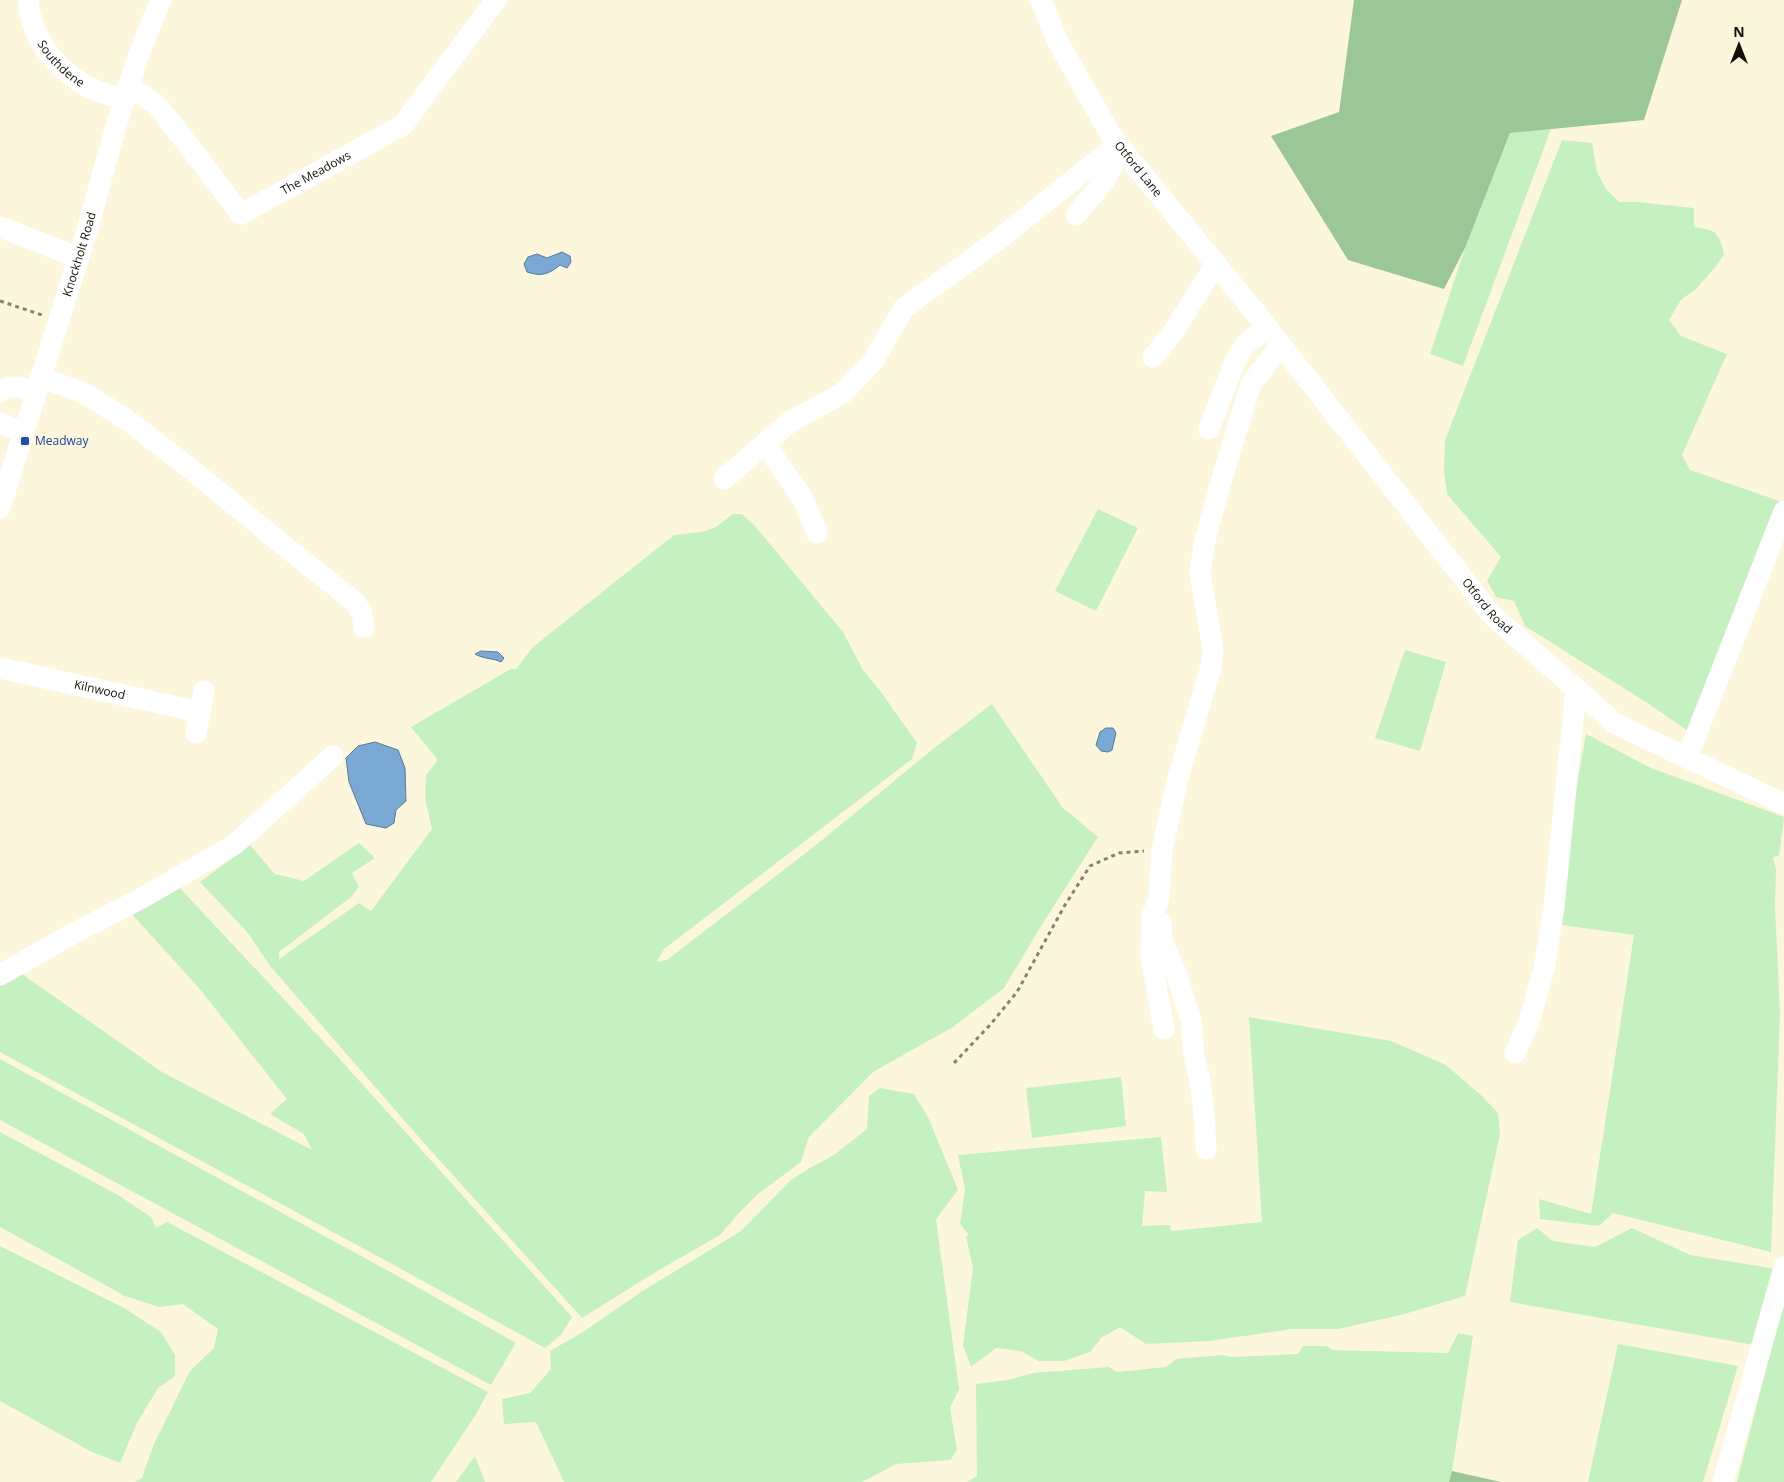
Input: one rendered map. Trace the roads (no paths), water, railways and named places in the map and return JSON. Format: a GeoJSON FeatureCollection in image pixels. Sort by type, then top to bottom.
{"type":"FeatureCollection","features":[{"type":"Feature","properties":{"kind":"street","name":"Southdene"},"geometry":{"type":"LineString","coordinates":[[28,0],[37,36],[51,58],[82,84],[127,95]]}},
{"type":"Feature","properties":{"kind":"street","name":"Knockholt Road"},"geometry":{"type":"LineString","coordinates":[[0,508],[79,258],[127,95],[149,26],[161,0]]}},
{"type":"Feature","properties":{"kind":"street","name":"The Meadows"},"geometry":{"type":"LineString","coordinates":[[127,95],[143,95],[158,106],[241,214],[403,125],[496,0]]}},
{"type":"Feature","properties":{"kind":"street","name":"Otford Lane"},"geometry":{"type":"LineString","coordinates":[[1041,0],[1058,42],[1112,137],[1265,324]]}},
{"type":"Feature","properties":{"kind":"street"},"geometry":{"type":"LineString","coordinates":[[1076,215],[1105,180],[1122,148]]}},
{"type":"Feature","properties":{"kind":"street"},"geometry":{"type":"LineString","coordinates":[[724,479],[790,422],[843,393],[873,361],[904,308],[1122,148]]}},
{"type":"Feature","properties":{"kind":"street"},"geometry":{"type":"LineString","coordinates":[[0,227],[79,258]]}},
{"type":"Feature","properties":{"kind":"street"},"geometry":{"type":"LineString","coordinates":[[1153,357],[1173,332],[1216,264]]}},
{"type":"Feature","properties":{"kind":"street"},"geometry":{"type":"LineString","coordinates":[[1209,429],[1235,361],[1245,345],[1265,324]]}},
{"type":"Feature","properties":{"kind":"street","name":"Otford Road"},"geometry":{"type":"LineString","coordinates":[[1265,324],[1493,616],[1616,724],[1784,804]]}},
{"type":"Feature","properties":{"kind":"street"},"geometry":{"type":"LineString","coordinates":[[1206,1149],[1204,1112],[1200,1080],[1194,1056],[1191,1020],[1175,970],[1162,941],[1159,898],[1162,850],[1178,778],[1211,667],[1213,648],[1200,574],[1204,544],[1222,475],[1251,384],[1281,345]]}},
{"type":"Feature","properties":{"kind":"street"},"geometry":{"type":"LineString","coordinates":[[0,391],[6,387],[38,384],[68,386],[98,401],[127,420],[187,466],[355,602],[362,614],[364,627]]}},
{"type":"Feature","properties":{"kind":"street"},"geometry":{"type":"LineString","coordinates":[[0,423],[23,432]]}},
{"type":"Feature","properties":{"kind":"street"},"geometry":{"type":"LineString","coordinates":[[765,444],[803,499],[817,533]]}},
{"type":"Feature","properties":{"kind":"street"},"geometry":{"type":"LineString","coordinates":[[1687,758],[1784,511]]}},
{"type":"Feature","properties":{"kind":"street","name":"Kilnwood"},"geometry":{"type":"LineString","coordinates":[[0,668],[200,712]]}},
{"type":"Feature","properties":{"kind":"street"},"geometry":{"type":"LineString","coordinates":[[1515,1053],[1528,1022],[1544,969],[1554,908],[1576,690]]}},
{"type":"Feature","properties":{"kind":"street"},"geometry":{"type":"LineString","coordinates":[[196,733],[204,691]]}},
{"type":"Feature","properties":{"kind":"street"},"geometry":{"type":"LineString","coordinates":[[0,975],[234,846],[333,756]]}},
{"type":"Feature","properties":{"kind":"street"},"geometry":{"type":"LineString","coordinates":[[1159,898],[1152,916],[1151,957],[1164,1029]]}},
{"type":"Feature","properties":{"kind":"street"},"geometry":{"type":"LineString","coordinates":[[1723,1482],[1784,1267]]}},
{"type":"Feature","properties":{"kind":"water"},"geometry":{"type":"Polygon","coordinates":[[[562,252],[570,256],[571,262],[567,268],[560,265],[552,271],[541,274],[527,272],[524,264],[528,257],[537,254],[547,258],[562,252]]]}},
{"type":"Feature","properties":{"kind":"water"},"geometry":{"type":"Polygon","coordinates":[[[481,651],[498,652],[504,658],[501,662],[475,654],[481,651]]]}},
{"type":"Feature","properties":{"kind":"water"},"geometry":{"type":"Polygon","coordinates":[[[1106,728],[1113,728],[1116,733],[1112,750],[1108,752],[1101,751],[1096,745],[1100,732],[1106,728]]]}},
{"type":"Feature","properties":{"kind":"water"},"geometry":{"type":"Polygon","coordinates":[[[375,742],[398,750],[405,768],[406,801],[396,810],[394,823],[386,828],[366,824],[349,782],[346,758],[358,746],[375,742]]]}},
{"type":"Feature","properties":{"kind":"place","name":"Meadway"},"geometry":{"type":"Point","coordinates":[25,441]}}]}
